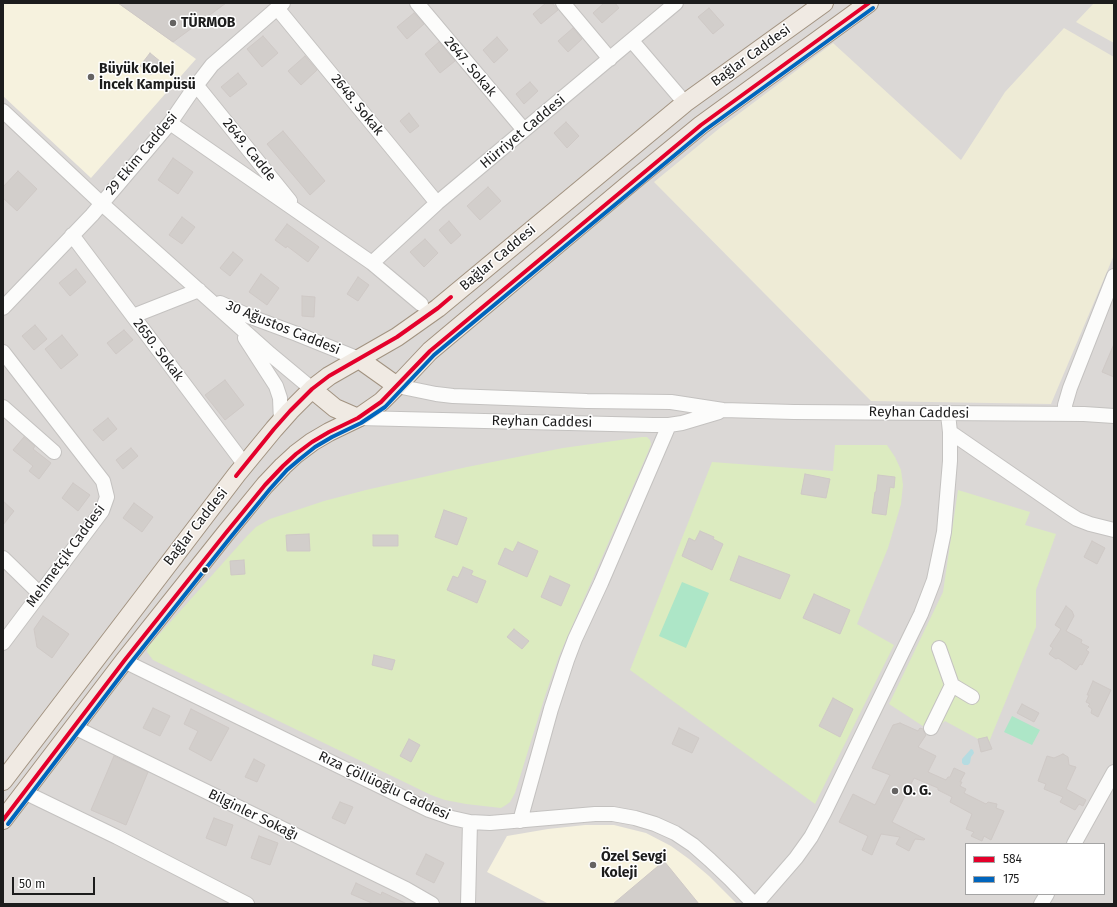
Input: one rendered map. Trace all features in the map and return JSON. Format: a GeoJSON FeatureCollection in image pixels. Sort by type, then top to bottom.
{"type":"FeatureCollection","features":[{"type":"Feature","properties":{"kind":"main road","name":"Bağlar Caddesi"},"geometry":{"type":"LineString","coordinates":[[3,781],[245,465],[281,422],[312,389],[329,376],[397,337],[438,308],[685,103],[824,3]]}},
{"type":"Feature","properties":{"kind":"main road","name":"Bağlar Caddesi"},"geometry":{"type":"LineString","coordinates":[[3,820],[124,661],[265,484],[283,466],[312,442],[358,418],[380,402],[430,351],[695,130],[869,3]]}},
{"type":"Feature","properties":{"kind":"main road"},"geometry":{"type":"LineString","coordinates":[[358,359],[397,386]]}},
{"type":"Feature","properties":{"kind":"main road"},"geometry":{"type":"LineString","coordinates":[[312,389],[335,408],[358,418]]}},
{"type":"Feature","properties":{"kind":"street","name":"2647. Sokak"},"geometry":{"type":"LineString","coordinates":[[417,3],[524,130]]}},
{"type":"Feature","properties":{"kind":"street"},"geometry":{"type":"LineString","coordinates":[[563,3],[610,59]]}},
{"type":"Feature","properties":{"kind":"street","name":"Hürriyet Caddesi"},"geometry":{"type":"LineString","coordinates":[[372,263],[437,203],[676,3]]}},
{"type":"Feature","properties":{"kind":"street","name":"29 Ekim Caddesi"},"geometry":{"type":"LineString","coordinates":[[3,308],[72,236],[170,123],[212,65],[280,5]]}},
{"type":"Feature","properties":{"kind":"street","name":"2648. Sokak"},"geometry":{"type":"LineString","coordinates":[[280,5],[437,203]]}},
{"type":"Feature","properties":{"kind":"street"},"geometry":{"type":"LineString","coordinates":[[632,41],[685,103]]}},
{"type":"Feature","properties":{"kind":"street","name":"2649. Cadde"},"geometry":{"type":"LineString","coordinates":[[197,86],[300,214]]}},
{"type":"Feature","properties":{"kind":"street","name":"30 Ağustos Caddesi"},"geometry":{"type":"LineString","coordinates":[[6,118],[270,354],[312,389]]}},
{"type":"Feature","properties":{"kind":"street","name":"2649. Cadde"},"geometry":{"type":"LineString","coordinates":[[170,123],[372,263],[422,304]]}},
{"type":"Feature","properties":{"kind":"street","name":"2650. Sokak"},"geometry":{"type":"LineString","coordinates":[[72,236],[245,465]]}},
{"type":"Feature","properties":{"kind":"street"},"geometry":{"type":"LineString","coordinates":[[1064,414],[1070,388],[1114,276]]}},
{"type":"Feature","properties":{"kind":"street"},"geometry":{"type":"LineString","coordinates":[[133,316],[203,294]]}},
{"type":"Feature","properties":{"kind":"street","name":"30 Ağustos Caddesi"},"geometry":{"type":"LineString","coordinates":[[203,294],[250,317],[358,359]]}},
{"type":"Feature","properties":{"kind":"street"},"geometry":{"type":"LineString","coordinates":[[232,320],[276,386],[280,398],[281,422]]}},
{"type":"Feature","properties":{"kind":"street","name":"Mehmetçik Caddesi"},"geometry":{"type":"LineString","coordinates":[[3,352],[103,481],[107,497],[102,511],[3,643]]}},
{"type":"Feature","properties":{"kind":"street","name":"Reyhan Caddesi"},"geometry":{"type":"LineString","coordinates":[[397,386],[453,396],[580,401],[671,402],[724,410],[948,414],[1064,414],[1114,416]]}},
{"type":"Feature","properties":{"kind":"street"},"geometry":{"type":"LineString","coordinates":[[3,408],[54,452]]}},
{"type":"Feature","properties":{"kind":"street","name":"Reyhan Caddesi"},"geometry":{"type":"LineString","coordinates":[[358,418],[669,425],[682,423],[724,410]]}},
{"type":"Feature","properties":{"kind":"street"},"geometry":{"type":"LineString","coordinates":[[754,904],[796,858],[811,837],[922,614],[934,580],[944,532],[950,462],[950,432],[948,414]]}},
{"type":"Feature","properties":{"kind":"street"},"geometry":{"type":"LineString","coordinates":[[520,821],[550,708],[567,660],[669,425]]}},
{"type":"Feature","properties":{"kind":"street"},"geometry":{"type":"LineString","coordinates":[[950,432],[1077,519],[1114,530]]}},
{"type":"Feature","properties":{"kind":"street"},"geometry":{"type":"LineString","coordinates":[[3,558],[40,594]]}},
{"type":"Feature","properties":{"kind":"street"},"geometry":{"type":"LineString","coordinates":[[939,648],[952,686],[972,698]]}},
{"type":"Feature","properties":{"kind":"street","name":"Rıza Çöllüoğlu Caddesi"},"geometry":{"type":"LineString","coordinates":[[124,661],[430,810],[452,818],[470,822],[490,823],[595,814],[613,814],[635,818],[655,824],[675,833],[698,850],[730,879],[754,904]]}},
{"type":"Feature","properties":{"kind":"street"},"geometry":{"type":"LineString","coordinates":[[931,728],[952,686]]}},
{"type":"Feature","properties":{"kind":"street","name":"Bilginler Sokağı"},"geometry":{"type":"LineString","coordinates":[[74,726],[406,889],[432,904]]}},
{"type":"Feature","properties":{"kind":"street"},"geometry":{"type":"LineString","coordinates":[[1075,843],[1114,772]]}},
{"type":"Feature","properties":{"kind":"street"},"geometry":{"type":"LineString","coordinates":[[24,792],[117,837],[247,904]]}},
{"type":"Feature","properties":{"kind":"street"},"geometry":{"type":"LineString","coordinates":[[468,904],[470,822]]}},
{"type":"Feature","properties":{"kind":"street"},"geometry":{"type":"LineString","coordinates":[[1042,904],[1046,895]]}},
{"type":"Feature","properties":{"kind":"shaded area"},"geometry":{"type":"Polygon","coordinates":[[[3,3],[1114,3],[1114,904],[3,904],[3,3]]]}},
{"type":"Feature","properties":{"kind":"shaded area","name":"Büyük Kolej İncek Kampüsü"},"geometry":{"type":"Polygon","coordinates":[[[3,3],[118,3],[196,59],[91,178],[3,96],[3,3]]]}},
{"type":"Feature","properties":{"kind":"shaded area"},"geometry":{"type":"Polygon","coordinates":[[[1094,3],[1114,3],[1114,43],[1076,22],[1094,3]]]}},
{"type":"Feature","properties":{"kind":"shaded area"},"geometry":{"type":"Polygon","coordinates":[[[1064,28],[1114,57],[1114,255],[1051,404],[871,401],[654,182],[721,127],[833,43],[961,160],[1005,92],[1064,28]]]}},
{"type":"Feature","properties":{"kind":"shaded area","name":"Özel Sevgi Koleji"},"geometry":{"type":"Polygon","coordinates":[[[585,825],[614,825],[646,833],[671,846],[689,859],[709,876],[737,904],[549,904],[487,872],[507,836],[548,829],[585,825]]]}},
{"type":"Feature","properties":{"kind":"green space"},"geometry":{"type":"Polygon","coordinates":[[[647,437],[650,440],[651,444],[648,452],[559,656],[515,793],[510,802],[501,808],[466,804],[445,800],[431,795],[153,660],[147,652],[148,647],[247,536],[256,527],[270,519],[324,501],[467,467],[563,448],[647,437]]]}},
{"type":"Feature","properties":{"kind":"green space"},"geometry":{"type":"Polygon","coordinates":[[[835,445],[887,445],[901,470],[903,485],[901,504],[888,548],[857,624],[894,645],[815,804],[630,670],[712,462],[833,471],[835,445]]]}},
{"type":"Feature","properties":{"kind":"green space"},"geometry":{"type":"Polygon","coordinates":[[[958,490],[1030,512],[1025,525],[1056,534],[1036,590],[1036,627],[989,742],[987,737],[978,739],[945,721],[932,732],[889,704],[943,592],[958,490]]]}},
{"type":"Feature","properties":{"kind":"green space"},"geometry":{"type":"Polygon","coordinates":[[[682,582],[709,593],[686,648],[659,636],[682,582]]]}},
{"type":"Feature","properties":{"kind":"green space"},"geometry":{"type":"Polygon","coordinates":[[[1012,716],[1040,730],[1032,745],[1004,732],[1012,716]]]}},
{"type":"Feature","properties":{"kind":"water"},"geometry":{"type":"Polygon","coordinates":[[[971,749],[974,753],[971,757],[970,763],[968,765],[964,765],[962,763],[962,759],[971,749]]]}},
{"type":"Feature","properties":{"kind":"building","name":"TÜRMOB"},"geometry":{"type":"Polygon","coordinates":[[[118,3],[226,3],[173,42],[118,3]]]}},
{"type":"Feature","properties":{"kind":"building"},"geometry":{"type":"Polygon","coordinates":[[[546,3],[552,3],[558,10],[541,24],[533,14],[546,3]]]}},
{"type":"Feature","properties":{"kind":"building"},"geometry":{"type":"Polygon","coordinates":[[[604,3],[615,3],[619,8],[602,23],[593,13],[604,3]]]}},
{"type":"Feature","properties":{"kind":"building"},"geometry":{"type":"Polygon","coordinates":[[[709,8],[724,25],[713,34],[698,17],[709,8]]]}},
{"type":"Feature","properties":{"kind":"building"},"geometry":{"type":"Polygon","coordinates":[[[414,13],[424,24],[407,39],[397,27],[414,13]]]}},
{"type":"Feature","properties":{"kind":"building"},"geometry":{"type":"Polygon","coordinates":[[[573,28],[582,39],[568,52],[558,41],[573,28]]]}},
{"type":"Feature","properties":{"kind":"building"},"geometry":{"type":"Polygon","coordinates":[[[263,36],[278,53],[262,67],[247,49],[263,36]]]}},
{"type":"Feature","properties":{"kind":"building"},"geometry":{"type":"Polygon","coordinates":[[[497,37],[508,50],[494,63],[483,50],[497,37]]]}},
{"type":"Feature","properties":{"kind":"building"},"geometry":{"type":"Polygon","coordinates":[[[439,42],[455,61],[440,73],[425,54],[439,42]]]}},
{"type":"Feature","properties":{"kind":"building"},"geometry":{"type":"Polygon","coordinates":[[[150,53],[161,62],[151,75],[140,66],[150,53]]]}},
{"type":"Feature","properties":{"kind":"building"},"geometry":{"type":"Polygon","coordinates":[[[305,56],[317,70],[301,85],[288,71],[305,56]]]}},
{"type":"Feature","properties":{"kind":"building"},"geometry":{"type":"Polygon","coordinates":[[[238,73],[247,84],[230,97],[221,87],[238,73]]]}},
{"type":"Feature","properties":{"kind":"building"},"geometry":{"type":"Polygon","coordinates":[[[530,82],[538,91],[524,104],[516,94],[530,82]]]}},
{"type":"Feature","properties":{"kind":"building"},"geometry":{"type":"Polygon","coordinates":[[[409,113],[419,126],[410,133],[400,121],[409,113]]]}},
{"type":"Feature","properties":{"kind":"building"},"geometry":{"type":"Polygon","coordinates":[[[566,122],[579,136],[567,148],[554,133],[566,122]]]}},
{"type":"Feature","properties":{"kind":"building"},"geometry":{"type":"Polygon","coordinates":[[[283,131],[325,181],[310,195],[267,144],[283,131]]]}},
{"type":"Feature","properties":{"kind":"building"},"geometry":{"type":"Polygon","coordinates":[[[173,158],[193,172],[178,194],[158,180],[173,158]]]}},
{"type":"Feature","properties":{"kind":"building"},"geometry":{"type":"Polygon","coordinates":[[[18,171],[37,189],[17,211],[3,198],[3,187],[18,171]]]}},
{"type":"Feature","properties":{"kind":"building"},"geometry":{"type":"Polygon","coordinates":[[[488,187],[501,201],[480,220],[467,206],[488,187]]]}},
{"type":"Feature","properties":{"kind":"building"},"geometry":{"type":"Polygon","coordinates":[[[182,217],[195,227],[182,244],[169,235],[182,217]]]}},
{"type":"Feature","properties":{"kind":"building"},"geometry":{"type":"Polygon","coordinates":[[[449,221],[461,235],[451,244],[439,230],[449,221]]]}},
{"type":"Feature","properties":{"kind":"building"},"geometry":{"type":"Polygon","coordinates":[[[287,224],[319,247],[308,262],[287,246],[286,248],[275,240],[287,224]]]}},
{"type":"Feature","properties":{"kind":"building"},"geometry":{"type":"Polygon","coordinates":[[[425,239],[438,253],[424,267],[410,252],[425,239]]]}},
{"type":"Feature","properties":{"kind":"building"},"geometry":{"type":"Polygon","coordinates":[[[233,252],[243,260],[230,276],[220,268],[233,252]]]}},
{"type":"Feature","properties":{"kind":"building"},"geometry":{"type":"Polygon","coordinates":[[[76,269],[86,282],[70,296],[59,283],[76,269]]]}},
{"type":"Feature","properties":{"kind":"building"},"geometry":{"type":"Polygon","coordinates":[[[261,274],[279,288],[267,305],[249,292],[261,274]]]}},
{"type":"Feature","properties":{"kind":"building"},"geometry":{"type":"Polygon","coordinates":[[[358,277],[369,285],[358,301],[347,294],[358,277]]]}},
{"type":"Feature","properties":{"kind":"building"},"geometry":{"type":"Polygon","coordinates":[[[302,296],[315,297],[314,317],[302,316],[302,296]]]}},
{"type":"Feature","properties":{"kind":"building"},"geometry":{"type":"Polygon","coordinates":[[[35,325],[47,339],[34,350],[22,336],[35,325]]]}},
{"type":"Feature","properties":{"kind":"building"},"geometry":{"type":"Polygon","coordinates":[[[124,330],[133,340],[116,354],[107,343],[124,330]]]}},
{"type":"Feature","properties":{"kind":"building"},"geometry":{"type":"Polygon","coordinates":[[[62,335],[78,355],[61,369],[45,349],[62,335]]]}},
{"type":"Feature","properties":{"kind":"building"},"geometry":{"type":"Polygon","coordinates":[[[1114,344],[1114,377],[1102,372],[1114,344]]]}},
{"type":"Feature","properties":{"kind":"building"},"geometry":{"type":"Polygon","coordinates":[[[225,380],[244,405],[225,420],[205,395],[225,380]]]}},
{"type":"Feature","properties":{"kind":"building"},"geometry":{"type":"Polygon","coordinates":[[[108,418],[117,429],[103,441],[93,430],[108,418]]]}},
{"type":"Feature","properties":{"kind":"building"},"geometry":{"type":"Polygon","coordinates":[[[24,437],[35,446],[33,449],[51,463],[39,479],[29,471],[33,466],[13,450],[24,437]]]}},
{"type":"Feature","properties":{"kind":"building"},"geometry":{"type":"Polygon","coordinates":[[[131,448],[138,456],[123,469],[116,460],[131,448]]]}},
{"type":"Feature","properties":{"kind":"building"},"geometry":{"type":"Polygon","coordinates":[[[805,474],[830,479],[826,498],[801,494],[805,474]]]}},
{"type":"Feature","properties":{"kind":"building"},"geometry":{"type":"Polygon","coordinates":[[[878,475],[895,477],[894,488],[890,487],[886,515],[872,513],[878,475]]]}},
{"type":"Feature","properties":{"kind":"building"},"geometry":{"type":"Polygon","coordinates":[[[73,483],[90,495],[78,511],[62,498],[73,483]]]}},
{"type":"Feature","properties":{"kind":"building"},"geometry":{"type":"Polygon","coordinates":[[[3,501],[14,511],[3,525],[3,501]]]}},
{"type":"Feature","properties":{"kind":"building"},"geometry":{"type":"Polygon","coordinates":[[[134,503],[153,517],[142,532],[123,518],[134,503]]]}},
{"type":"Feature","properties":{"kind":"building"},"geometry":{"type":"Polygon","coordinates":[[[444,510],[467,518],[457,545],[435,537],[444,510]]]}},
{"type":"Feature","properties":{"kind":"building"},"geometry":{"type":"Polygon","coordinates":[[[700,531],[714,537],[713,539],[723,544],[712,570],[682,556],[689,538],[695,541],[700,531]]]}},
{"type":"Feature","properties":{"kind":"building"},"geometry":{"type":"Polygon","coordinates":[[[309,534],[310,551],[287,551],[286,535],[309,534]]]}},
{"type":"Feature","properties":{"kind":"building"},"geometry":{"type":"Polygon","coordinates":[[[373,535],[398,535],[398,546],[373,546],[373,535]]]}},
{"type":"Feature","properties":{"kind":"building"},"geometry":{"type":"Polygon","coordinates":[[[1092,541],[1105,548],[1097,564],[1084,557],[1092,541]]]}},
{"type":"Feature","properties":{"kind":"building"},"geometry":{"type":"Polygon","coordinates":[[[518,542],[538,551],[527,577],[498,564],[505,548],[513,552],[518,542]]]}},
{"type":"Feature","properties":{"kind":"building"},"geometry":{"type":"Polygon","coordinates":[[[739,556],[790,575],[780,599],[730,580],[739,556]]]}},
{"type":"Feature","properties":{"kind":"building"},"geometry":{"type":"Polygon","coordinates":[[[244,560],[245,574],[231,575],[230,561],[244,560]]]}},
{"type":"Feature","properties":{"kind":"building"},"geometry":{"type":"Polygon","coordinates":[[[463,567],[473,571],[471,575],[486,581],[477,603],[447,590],[453,576],[458,578],[463,567]]]}},
{"type":"Feature","properties":{"kind":"building"},"geometry":{"type":"Polygon","coordinates":[[[550,576],[570,585],[561,606],[541,597],[550,576]]]}},
{"type":"Feature","properties":{"kind":"building"},"geometry":{"type":"Polygon","coordinates":[[[814,594],[850,610],[840,634],[803,618],[814,594]]]}},
{"type":"Feature","properties":{"kind":"building"},"geometry":{"type":"Polygon","coordinates":[[[1066,606],[1072,611],[1074,616],[1066,631],[1082,640],[1081,643],[1089,647],[1086,650],[1089,652],[1082,665],[1080,664],[1076,670],[1049,654],[1053,648],[1050,646],[1061,629],[1055,625],[1066,606]]]}},
{"type":"Feature","properties":{"kind":"building"},"geometry":{"type":"Polygon","coordinates":[[[43,616],[69,634],[52,658],[37,647],[34,629],[43,616]]]}},
{"type":"Feature","properties":{"kind":"building"},"geometry":{"type":"Polygon","coordinates":[[[514,629],[529,641],[522,649],[507,637],[514,629]]]}},
{"type":"Feature","properties":{"kind":"building"},"geometry":{"type":"Polygon","coordinates":[[[374,655],[395,660],[392,670],[372,665],[374,655]]]}},
{"type":"Feature","properties":{"kind":"building"},"geometry":{"type":"Polygon","coordinates":[[[1093,681],[1111,690],[1098,717],[1091,713],[1092,709],[1088,706],[1090,704],[1086,702],[1089,695],[1087,695],[1093,681]]]}},
{"type":"Feature","properties":{"kind":"building"},"geometry":{"type":"Polygon","coordinates":[[[833,698],[853,709],[840,737],[819,726],[833,698]]]}},
{"type":"Feature","properties":{"kind":"building"},"geometry":{"type":"Polygon","coordinates":[[[1022,704],[1039,713],[1034,722],[1017,713],[1022,704]]]}},
{"type":"Feature","properties":{"kind":"building"},"geometry":{"type":"Polygon","coordinates":[[[153,708],[170,716],[160,736],[143,728],[153,708]]]}},
{"type":"Feature","properties":{"kind":"building"},"geometry":{"type":"Polygon","coordinates":[[[191,709],[229,728],[211,761],[189,749],[198,731],[184,724],[191,709]]]}},
{"type":"Feature","properties":{"kind":"building","name":"O. G."},"geometry":{"type":"Polygon","coordinates":[[[900,723],[918,731],[920,728],[923,729],[926,735],[918,747],[936,756],[928,772],[946,780],[950,777],[954,768],[965,773],[960,782],[962,782],[960,786],[966,789],[964,793],[986,804],[988,802],[997,804],[996,808],[1004,811],[991,840],[984,836],[982,841],[971,836],[974,832],[966,829],[972,814],[950,802],[952,797],[938,790],[938,788],[914,778],[892,822],[925,839],[915,839],[909,851],[896,844],[900,837],[881,834],[872,855],[862,850],[868,836],[839,822],[853,794],[875,805],[890,775],[872,768],[893,725],[900,723]]]}},
{"type":"Feature","properties":{"kind":"building"},"geometry":{"type":"Polygon","coordinates":[[[679,728],[699,738],[692,753],[672,744],[679,728]]]}},
{"type":"Feature","properties":{"kind":"building"},"geometry":{"type":"Polygon","coordinates":[[[987,737],[992,749],[981,752],[978,739],[987,737]]]}},
{"type":"Feature","properties":{"kind":"building"},"geometry":{"type":"Polygon","coordinates":[[[409,739],[420,745],[411,762],[400,756],[409,739]]]}},
{"type":"Feature","properties":{"kind":"building"},"geometry":{"type":"Polygon","coordinates":[[[1063,754],[1068,757],[1069,765],[1076,767],[1066,789],[1086,800],[1083,806],[1079,804],[1075,810],[1060,802],[1063,797],[1044,789],[1046,784],[1038,781],[1047,756],[1054,758],[1063,754]]]}},
{"type":"Feature","properties":{"kind":"building"},"geometry":{"type":"Polygon","coordinates":[[[114,756],[148,772],[126,825],[91,810],[114,756]]]}},
{"type":"Feature","properties":{"kind":"building"},"geometry":{"type":"Polygon","coordinates":[[[254,759],[265,765],[257,782],[245,777],[254,759]]]}},
{"type":"Feature","properties":{"kind":"building"},"geometry":{"type":"Polygon","coordinates":[[[340,802],[353,807],[345,824],[332,818],[340,802]]]}},
{"type":"Feature","properties":{"kind":"building"},"geometry":{"type":"Polygon","coordinates":[[[214,818],[233,825],[226,846],[206,838],[214,818]]]}},
{"type":"Feature","properties":{"kind":"building"},"geometry":{"type":"Polygon","coordinates":[[[259,836],[278,843],[270,865],[251,858],[259,836]]]}},
{"type":"Feature","properties":{"kind":"building"},"geometry":{"type":"Polygon","coordinates":[[[426,854],[444,863],[434,883],[416,874],[426,854]]]}},
{"type":"Feature","properties":{"kind":"building"},"geometry":{"type":"Polygon","coordinates":[[[664,861],[699,904],[613,904],[664,861]]]}},
{"type":"Feature","properties":{"kind":"building"},"geometry":{"type":"Polygon","coordinates":[[[356,883],[381,895],[382,892],[407,904],[374,904],[351,894],[356,883]]]}},
{"type":"Feature","properties":{"kind":"transit line","name":"584"},"geometry":{"type":"LineString","coordinates":[[3,820],[124,661],[225,534],[265,485],[283,466],[312,442],[358,418],[381,402],[430,351],[701,125],[869,3]]}},
{"type":"Feature","properties":{"kind":"transit line","name":"175"},"geometry":{"type":"LineString","coordinates":[[8,824],[129,665],[230,538],[287,470],[315,447],[361,423],[385,407],[434,355],[705,130],[873,8]]}},
{"type":"Feature","properties":{"kind":"transit line","name":"584"},"geometry":{"type":"LineString","coordinates":[[236,476],[274,429],[312,389],[329,376],[397,337],[451,297]]}},
{"type":"Feature","properties":{"kind":"place","name":"TÜRMOB"},"geometry":{"type":"Point","coordinates":[173,23]}},
{"type":"Feature","properties":{"kind":"place","name":"Büyük Kolej İncek Kampüsü"},"geometry":{"type":"Point","coordinates":[91,77]}},
{"type":"Feature","properties":{"kind":"place","name":"O. G."},"geometry":{"type":"Point","coordinates":[895,791]}},
{"type":"Feature","properties":{"kind":"place","name":"Özel Sevgi Koleji"},"geometry":{"type":"Point","coordinates":[593,865]}}]}
